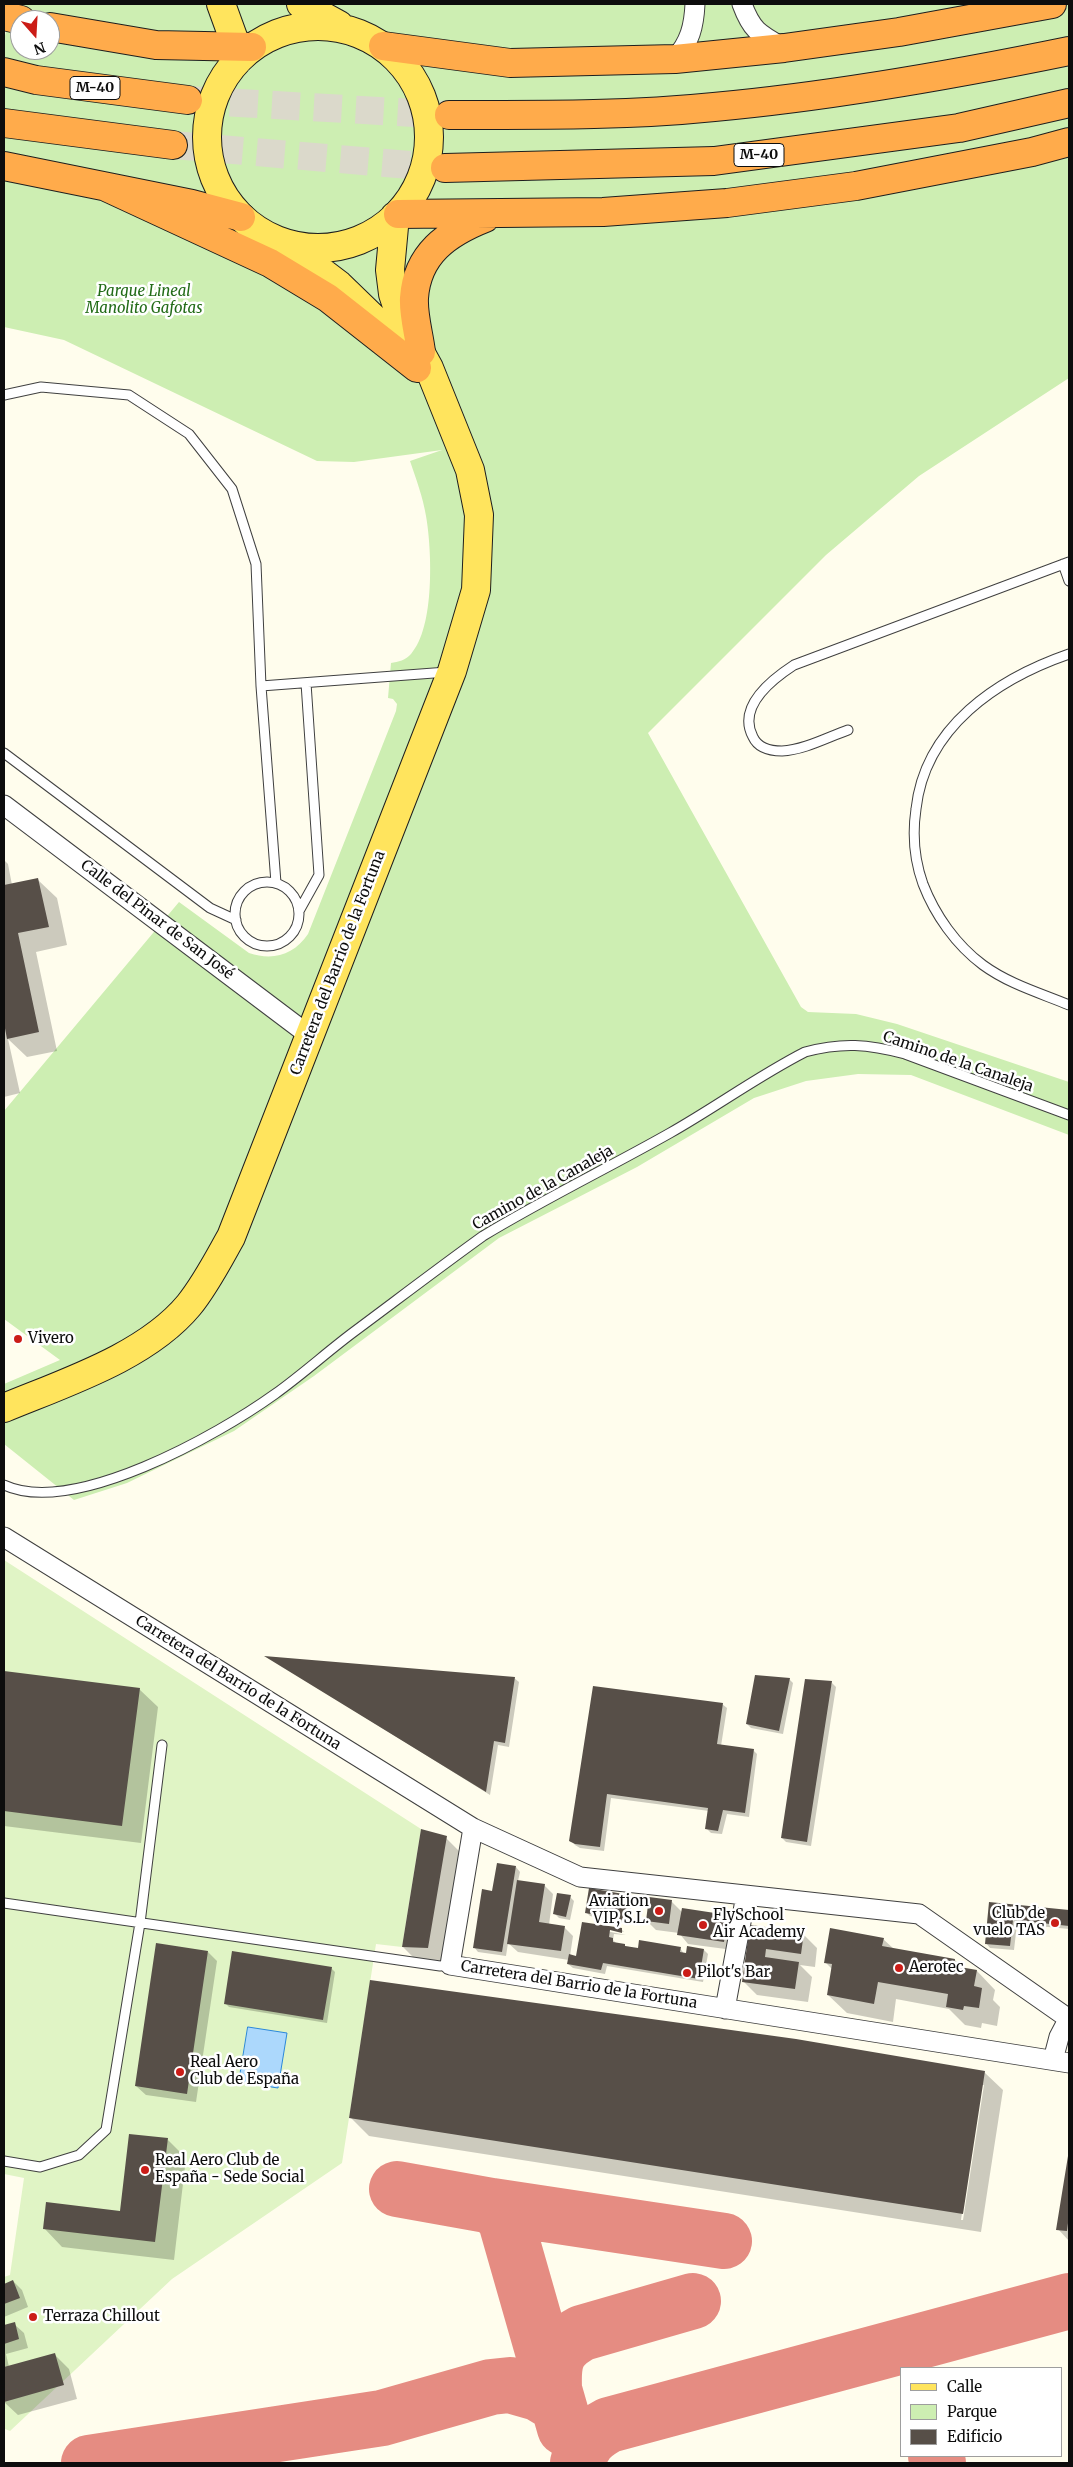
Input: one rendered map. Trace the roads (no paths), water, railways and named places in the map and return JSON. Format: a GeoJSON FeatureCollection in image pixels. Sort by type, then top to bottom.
{"type":"FeatureCollection","features":[{"type":"Feature","properties":{"kind":"highway"},"geometry":{"type":"LineString","coordinates":[[383,46],[510,63],[675,59],[784,48],[899,32],[1052,4]]}},
{"type":"Feature","properties":{"kind":"highway"},"geometry":{"type":"LineString","coordinates":[[60,29],[156,45],[243,51]]}},
{"type":"Feature","properties":{"kind":"highway"},"geometry":{"type":"LineString","coordinates":[[449,115],[584,115],[714,107],[882,87],[1069,51]]}},
{"type":"Feature","properties":{"kind":"highway","name":"M-40"},"geometry":{"type":"LineString","coordinates":[[4,72],[36,80],[188,100]]}},
{"type":"Feature","properties":{"kind":"highway","name":"M-40"},"geometry":{"type":"LineString","coordinates":[[445,168],[714,161],[959,128],[1069,103]]}},
{"type":"Feature","properties":{"kind":"highway"},"geometry":{"type":"LineString","coordinates":[[4,123],[173,145]]}},
{"type":"Feature","properties":{"kind":"highway"},"geometry":{"type":"LineString","coordinates":[[397,215],[603,212],[727,203],[856,186],[1032,152],[1069,142]]}},
{"type":"Feature","properties":{"kind":"highway"},"geometry":{"type":"LineString","coordinates":[[4,166],[192,204],[241,217]]}},
{"type":"Feature","properties":{"kind":"highway"},"geometry":{"type":"LineString","coordinates":[[106,187],[270,263],[328,298],[419,360]]}},
{"type":"Feature","properties":{"kind":"highway"},"geometry":{"type":"LineString","coordinates":[[419,360],[414,298],[425,260],[446,237],[468,225],[495,215]]}},
{"type":"Feature","properties":{"kind":"main road"},"geometry":{"type":"LineString","coordinates":[[221,4],[243,51]]}},
{"type":"Feature","properties":{"kind":"main road"},"geometry":{"type":"LineString","coordinates":[[301,4],[347,30]]}},
{"type":"Feature","properties":{"kind":"main road"},"geometry":{"type":"LineString","coordinates":[[328,26],[347,30],[365,36],[383,46],[401,63],[415,83],[425,106],[429,130],[428,154],[421,178],[408,203],[397,215],[376,232],[346,244],[314,248],[282,242],[260,232],[241,217],[217,183],[212,171],[207,143],[207,129],[213,102],[225,77],[243,51],[274,35],[291,29],[328,26]]}},
{"type":"Feature","properties":{"kind":"main road","name":"Carretera del Barrio de la Fortuna"},"geometry":{"type":"LineString","coordinates":[[4,1408],[109,1364],[152,1339],[188,1306],[231,1237],[452,672],[476,590],[479,515],[470,470],[444,406],[419,360],[393,294],[390,270],[397,215]]}},
{"type":"Feature","properties":{"kind":"main road","name":"Carretera del Barrio de la Fortuna"},"geometry":{"type":"LineString","coordinates":[[282,242],[370,312],[419,360]]}},
{"type":"Feature","properties":{"kind":"street"},"geometry":{"type":"LineString","coordinates":[[675,59],[686,47],[694,26],[695,4]]}},
{"type":"Feature","properties":{"kind":"street"},"geometry":{"type":"LineString","coordinates":[[742,4],[749,23],[761,36],[784,48]]}},
{"type":"Feature","properties":{"kind":"street","name":"Calle del Pinar de San José"},"geometry":{"type":"LineString","coordinates":[[4,805],[310,1036]]}},
{"type":"Feature","properties":{"kind":"street","name":"Carretera del Barrio de la Fortuna"},"geometry":{"type":"LineString","coordinates":[[4,1537],[473,1828],[580,1877],[919,1914],[1069,2018],[1059,2037],[1061,2062],[450,1965],[473,1828]]}},
{"type":"Feature","properties":{"kind":"street"},"geometry":{"type":"LineString","coordinates":[[726,2009],[746,1895]]}},
{"type":"Feature","properties":{"kind":"lane"},"geometry":{"type":"LineString","coordinates":[[4,395],[41,387],[129,394],[188,434],[232,489],[256,564],[261,686],[276,883]]}},
{"type":"Feature","properties":{"kind":"lane"},"geometry":{"type":"LineString","coordinates":[[848,730],[796,748],[783,751],[770,750],[761,747],[754,739],[748,719],[750,710],[758,696],[772,681],[794,665],[1066,563],[1069,581]]}},
{"type":"Feature","properties":{"kind":"lane"},"geometry":{"type":"LineString","coordinates":[[1069,654],[1015,678],[982,699],[962,716],[946,734],[926,769],[917,800],[914,848],[918,870],[937,914],[952,935],[983,965],[1001,976],[1069,1005]]}},
{"type":"Feature","properties":{"kind":"lane"},"geometry":{"type":"LineString","coordinates":[[261,686],[452,672]]}},
{"type":"Feature","properties":{"kind":"lane"},"geometry":{"type":"LineString","coordinates":[[299,911],[319,875],[306,683]]}},
{"type":"Feature","properties":{"kind":"lane"},"geometry":{"type":"LineString","coordinates":[[4,753],[210,908],[236,920]]}},
{"type":"Feature","properties":{"kind":"lane"},"geometry":{"type":"LineString","coordinates":[[265,882],[276,883],[290,891],[296,900],[299,911],[298,922],[289,937],[280,943],[269,945],[258,944],[248,939],[239,930],[235,909],[244,891],[254,884],[265,882]]}},
{"type":"Feature","properties":{"kind":"lane","name":"Camino de la Canaleja"},"geometry":{"type":"LineString","coordinates":[[4,1486],[39,1493],[92,1485],[125,1474],[201,1439],[274,1395],[482,1236],[517,1214],[666,1135],[805,1052],[826,1046],[851,1044],[878,1047],[905,1054],[1069,1115]]}},
{"type":"Feature","properties":{"kind":"lane"},"geometry":{"type":"LineString","coordinates":[[4,2161],[40,2167],[79,2155],[106,2130],[140,1923],[162,1745]]}},
{"type":"Feature","properties":{"kind":"lane"},"geometry":{"type":"LineString","coordinates":[[4,1903],[440,1966],[450,1965]]}},
{"type":"Feature","properties":{"kind":"water"},"geometry":{"type":"Polygon","coordinates":[[[248,2027],[287,2033],[278,2088],[239,2082],[248,2027]]]}},
{"type":"Feature","properties":{"kind":"tunnel"},"geometry":{"type":"LineString","coordinates":[[188,100],[449,115]]}},
{"type":"Feature","properties":{"kind":"tunnel"},"geometry":{"type":"LineString","coordinates":[[173,145],[445,168]]}},
{"type":"Feature","properties":{"kind":"place","name":"Vivero"},"geometry":{"type":"Point","coordinates":[18,1339]}},
{"type":"Feature","properties":{"kind":"place","name":"Aviation VIP, S.L."},"geometry":{"type":"Point","coordinates":[659,1911]}},
{"type":"Feature","properties":{"kind":"place","name":"Club de vuelo TAS"},"geometry":{"type":"Point","coordinates":[1055,1923]}},
{"type":"Feature","properties":{"kind":"place","name":"FlySchool Air Academy"},"geometry":{"type":"Point","coordinates":[703,1925]}},
{"type":"Feature","properties":{"kind":"place","name":"Aerotec"},"geometry":{"type":"Point","coordinates":[899,1968]}},
{"type":"Feature","properties":{"kind":"place","name":"Pilot's Bar"},"geometry":{"type":"Point","coordinates":[687,1973]}},
{"type":"Feature","properties":{"kind":"place","name":"Real Aero Club de España"},"geometry":{"type":"Point","coordinates":[180,2072]}},
{"type":"Feature","properties":{"kind":"place","name":"Real Aero Club de España - Sede Social"},"geometry":{"type":"Point","coordinates":[145,2170]}},
{"type":"Feature","properties":{"kind":"place","name":"Terraza Chillout"},"geometry":{"type":"Point","coordinates":[33,2317]}},
{"type":"Feature","properties":{"kind":"park label","name":"Parque Lineal Manolito Gafotas"},"geometry":{"type":"Point","coordinates":[144,300]}}]}
